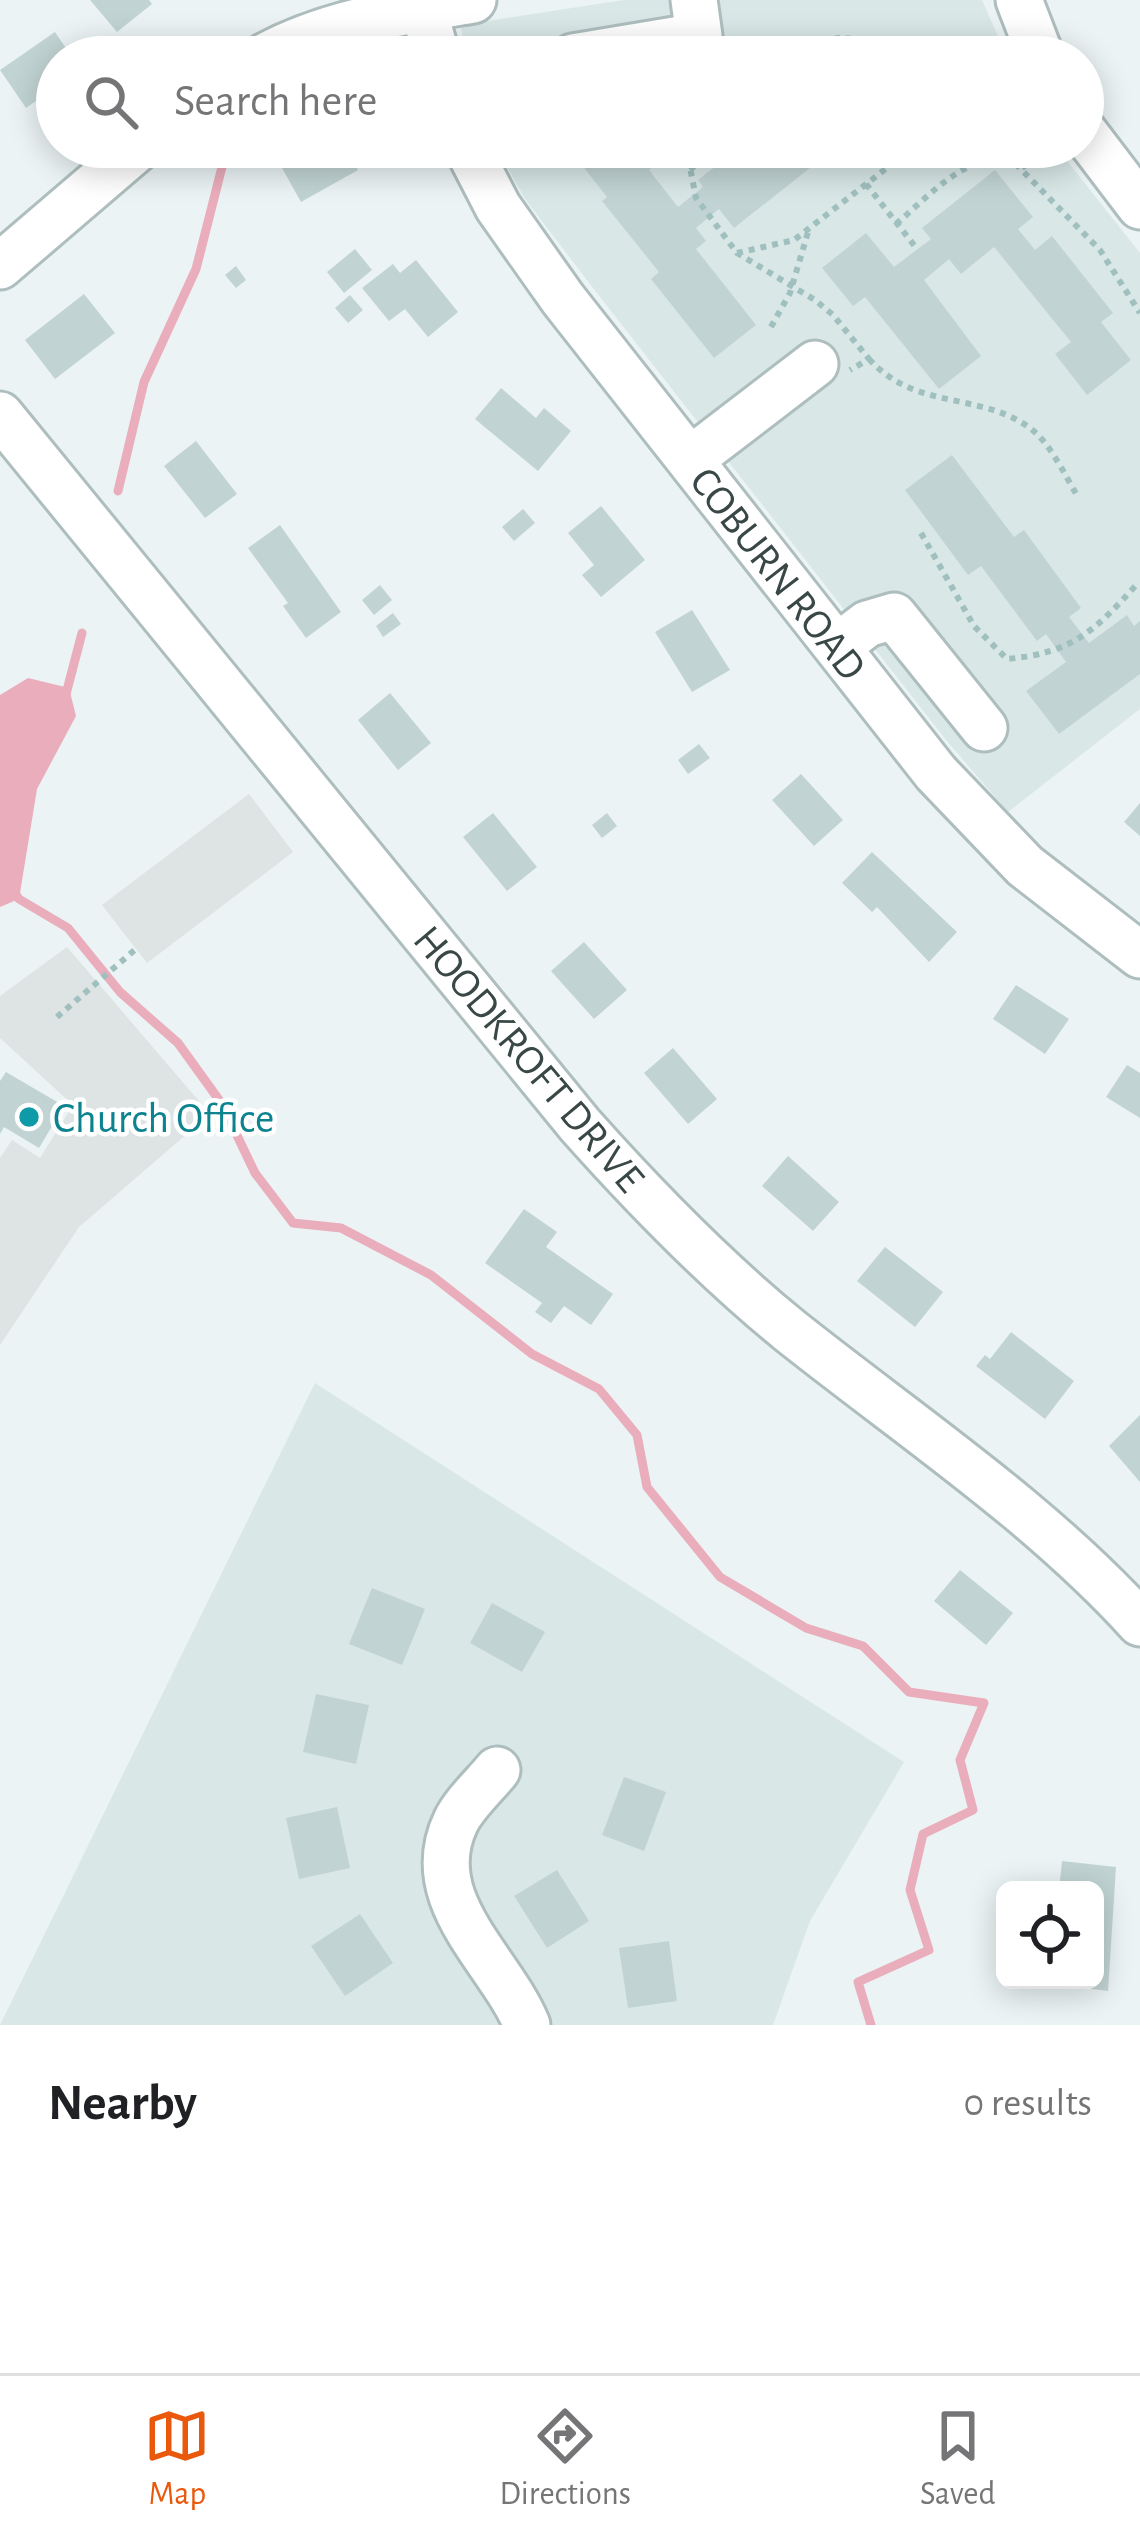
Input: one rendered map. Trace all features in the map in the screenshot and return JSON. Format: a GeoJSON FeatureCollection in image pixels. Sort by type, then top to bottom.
{"type":"FeatureCollection","features":[{"type":"Feature","properties":{"kind":"street"},"geometry":{"type":"LineString","coordinates":[[311,36],[422,4],[472,0]]}},
{"type":"Feature","properties":{"kind":"street"},"geometry":{"type":"LineString","coordinates":[[694,0],[698,36]]}},
{"type":"Feature","properties":{"kind":"street"},"geometry":{"type":"LineString","coordinates":[[1019,0],[1033,36]]}},
{"type":"Feature","properties":{"kind":"street"},"geometry":{"type":"LineString","coordinates":[[422,4],[431,36]]}},
{"type":"Feature","properties":{"kind":"street"},"geometry":{"type":"LineString","coordinates":[[1104,159],[1140,206]]}},
{"type":"Feature","properties":{"kind":"street"},"geometry":{"type":"LineString","coordinates":[[0,266],[114,168]]}},
{"type":"Feature","properties":{"kind":"street","name":"COBURN ROAD"},"geometry":{"type":"LineString","coordinates":[[478,168],[498,208],[551,283],[982,825],[1025,866],[1140,956]]}},
{"type":"Feature","properties":{"kind":"street"},"geometry":{"type":"LineString","coordinates":[[691,459],[814,364]]}},
{"type":"Feature","properties":{"kind":"street","name":"HOODKROFT DRIVE"},"geometry":{"type":"LineString","coordinates":[[0,415],[629,1180],[789,1330],[1065,1549],[1140,1623]]}},
{"type":"Feature","properties":{"kind":"street"},"geometry":{"type":"LineString","coordinates":[[837,647],[867,624],[894,616],[984,728]]}},
{"type":"Feature","properties":{"kind":"street"},"geometry":{"type":"LineString","coordinates":[[497,1770],[457,1817],[445,1852],[448,1884],[450,1900],[527,2025]]}},
{"type":"Feature","properties":{"kind":"path"},"geometry":{"type":"LineString","coordinates":[[737,253],[794,240],[887,168]]}},
{"type":"Feature","properties":{"kind":"path"},"geometry":{"type":"LineString","coordinates":[[896,224],[963,168]]}},
{"type":"Feature","properties":{"kind":"path"},"geometry":{"type":"LineString","coordinates":[[1022,168],[1100,250],[1140,313]]}},
{"type":"Feature","properties":{"kind":"path"},"geometry":{"type":"LineString","coordinates":[[690,170],[696,198],[737,253],[833,315],[869,359],[901,387],[987,409],[1030,428],[1078,497]]}},
{"type":"Feature","properties":{"kind":"path"},"geometry":{"type":"LineString","coordinates":[[866,184],[917,250]]}},
{"type":"Feature","properties":{"kind":"path"},"geometry":{"type":"LineString","coordinates":[[771,327],[792,286],[809,229]]}},
{"type":"Feature","properties":{"kind":"path"},"geometry":{"type":"LineString","coordinates":[[814,364],[827,375],[835,375],[869,359]]}},
{"type":"Feature","properties":{"kind":"path"},"geometry":{"type":"LineString","coordinates":[[921,533],[974,626],[1006,659],[1063,650],[1105,620],[1137,584]]}},
{"type":"Feature","properties":{"kind":"path"},"geometry":{"type":"LineString","coordinates":[[57,1017],[137,948]]}},
{"type":"Feature","properties":{"kind":"shaded area"},"geometry":{"type":"Polygon","coordinates":[[[624,0],[982,0],[998,36],[463,36],[460,25],[624,0]]]}},
{"type":"Feature","properties":{"kind":"shaded area"},"geometry":{"type":"Polygon","coordinates":[[[508,168],[1073,168],[1140,253],[1140,709],[1008,812],[946,740],[525,199],[508,168]]]}},
{"type":"Feature","properties":{"kind":"shaded area"},"geometry":{"type":"Polygon","coordinates":[[[28,678],[69,688],[76,716],[37,789],[19,899],[0,907],[0,695],[28,678]]]}},
{"type":"Feature","properties":{"kind":"shaded area"},"geometry":{"type":"Polygon","coordinates":[[[249,794],[293,852],[147,963],[102,905],[249,794]]]}},
{"type":"Feature","properties":{"kind":"shaded area"},"geometry":{"type":"Polygon","coordinates":[[[67,947],[210,1114],[79,1227],[0,1345],[0,1158],[12,1140],[40,1158],[73,1105],[0,1038],[0,996],[67,947]]]}},
{"type":"Feature","properties":{"kind":"shaded area"},"geometry":{"type":"Polygon","coordinates":[[[315,1383],[904,1762],[810,1921],[773,2025],[0,2025],[315,1383]]]}},
{"type":"Feature","properties":{"kind":"building"},"geometry":{"type":"Polygon","coordinates":[[[90,0],[149,0],[152,4],[117,32],[90,0]]]}},
{"type":"Feature","properties":{"kind":"building"},"geometry":{"type":"Polygon","coordinates":[[[36,45],[36,101],[26,108],[0,70],[36,45]]]}},
{"type":"Feature","properties":{"kind":"building"},"geometry":{"type":"Polygon","coordinates":[[[282,168],[357,168],[358,170],[301,202],[282,168]]]}},
{"type":"Feature","properties":{"kind":"building"},"geometry":{"type":"Polygon","coordinates":[[[584,168],[651,168],[678,207],[703,187],[698,180],[713,168],[810,168],[734,228],[719,209],[696,228],[706,241],[696,249],[756,325],[714,358],[651,279],[659,272],[602,201],[607,197],[584,168]]]}},
{"type":"Feature","properties":{"kind":"building"},"geometry":{"type":"Polygon","coordinates":[[[995,170],[1033,217],[1018,229],[1035,250],[1052,236],[1113,313],[1101,322],[1131,360],[1087,395],[1055,354],[1071,342],[994,247],[961,274],[949,259],[924,280],[981,356],[939,389],[865,297],[853,306],[822,268],[866,233],[894,267],[931,239],[922,228],[995,170]]]}},
{"type":"Feature","properties":{"kind":"building"},"geometry":{"type":"Polygon","coordinates":[[[355,249],[372,270],[344,293],[327,272],[355,249]]]}},
{"type":"Feature","properties":{"kind":"building"},"geometry":{"type":"Polygon","coordinates":[[[416,260],[458,312],[428,337],[405,309],[389,321],[362,288],[393,264],[400,273],[416,260]]]}},
{"type":"Feature","properties":{"kind":"building"},"geometry":{"type":"Polygon","coordinates":[[[236,266],[246,280],[236,288],[225,275],[236,266]]]}},
{"type":"Feature","properties":{"kind":"building"},"geometry":{"type":"Polygon","coordinates":[[[84,294],[115,333],[55,379],[25,340],[84,294]]]}},
{"type":"Feature","properties":{"kind":"building"},"geometry":{"type":"Polygon","coordinates":[[[350,295],[363,310],[348,323],[335,308],[350,295]]]}},
{"type":"Feature","properties":{"kind":"building"},"geometry":{"type":"Polygon","coordinates":[[[501,388],[536,418],[544,408],[571,431],[538,471],[475,419],[501,388]]]}},
{"type":"Feature","properties":{"kind":"building"},"geometry":{"type":"Polygon","coordinates":[[[196,441],[237,494],[205,518],[164,466],[196,441]]]}},
{"type":"Feature","properties":{"kind":"building"},"geometry":{"type":"Polygon","coordinates":[[[952,455],[1014,537],[1024,530],[1081,608],[1069,617],[1089,643],[1127,615],[1134,626],[1140,621],[1140,674],[1059,734],[1026,691],[1066,662],[1046,634],[1037,641],[981,566],[968,575],[905,490],[952,455]]]}},
{"type":"Feature","properties":{"kind":"building"},"geometry":{"type":"Polygon","coordinates":[[[601,506],[645,560],[601,597],[582,575],[594,565],[568,533],[601,506]]]}},
{"type":"Feature","properties":{"kind":"building"},"geometry":{"type":"Polygon","coordinates":[[[523,509],[535,523],[514,541],[502,527],[523,509]]]}},
{"type":"Feature","properties":{"kind":"building"},"geometry":{"type":"Polygon","coordinates":[[[280,525],[341,612],[306,638],[283,606],[288,603],[248,548],[280,525]]]}},
{"type":"Feature","properties":{"kind":"building"},"geometry":{"type":"Polygon","coordinates":[[[380,585],[392,600],[374,615],[362,600],[380,585]]]}},
{"type":"Feature","properties":{"kind":"building"},"geometry":{"type":"Polygon","coordinates":[[[692,610],[730,670],[692,692],[655,632],[692,610]]]}},
{"type":"Feature","properties":{"kind":"building"},"geometry":{"type":"Polygon","coordinates":[[[393,613],[401,624],[383,637],[376,626],[393,613]]]}},
{"type":"Feature","properties":{"kind":"building"},"geometry":{"type":"Polygon","coordinates":[[[390,693],[431,743],[398,770],[358,720],[390,693]]]}},
{"type":"Feature","properties":{"kind":"building"},"geometry":{"type":"Polygon","coordinates":[[[699,744],[710,758],[688,774],[678,760],[699,744]]]}},
{"type":"Feature","properties":{"kind":"building"},"geometry":{"type":"Polygon","coordinates":[[[801,774],[843,820],[814,846],[772,800],[801,774]]]}},
{"type":"Feature","properties":{"kind":"building"},"geometry":{"type":"Polygon","coordinates":[[[1140,803],[1140,836],[1124,822],[1140,803]]]}},
{"type":"Feature","properties":{"kind":"building"},"geometry":{"type":"Polygon","coordinates":[[[493,813],[537,867],[507,891],[463,837],[493,813]]]}},
{"type":"Feature","properties":{"kind":"building"},"geometry":{"type":"Polygon","coordinates":[[[607,813],[617,826],[602,838],[592,825],[607,813]]]}},
{"type":"Feature","properties":{"kind":"building"},"geometry":{"type":"Polygon","coordinates":[[[872,852],[957,932],[929,962],[877,907],[872,912],[842,883],[872,852]]]}},
{"type":"Feature","properties":{"kind":"building"},"geometry":{"type":"Polygon","coordinates":[[[584,942],[627,990],[594,1019],[551,971],[584,942]]]}},
{"type":"Feature","properties":{"kind":"building"},"geometry":{"type":"Polygon","coordinates":[[[1016,985],[1069,1019],[1045,1054],[993,1019],[1016,985]]]}},
{"type":"Feature","properties":{"kind":"building"},"geometry":{"type":"Polygon","coordinates":[[[673,1048],[717,1099],[688,1124],[644,1073],[673,1048]]]}},
{"type":"Feature","properties":{"kind":"building"},"geometry":{"type":"Polygon","coordinates":[[[1127,1065],[1140,1073],[1140,1118],[1106,1097],[1127,1065]]]}},
{"type":"Feature","properties":{"kind":"building","name":"Church Office"},"geometry":{"type":"Polygon","coordinates":[[[6,1072],[64,1106],[39,1148],[4,1127],[0,1134],[0,1081],[6,1072]]]}},
{"type":"Feature","properties":{"kind":"building"},"geometry":{"type":"Polygon","coordinates":[[[788,1156],[839,1202],[813,1231],[762,1186],[788,1156]]]}},
{"type":"Feature","properties":{"kind":"building"},"geometry":{"type":"Polygon","coordinates":[[[524,1209],[557,1232],[546,1247],[613,1294],[591,1325],[564,1306],[551,1323],[535,1312],[542,1303],[485,1263],[524,1209]]]}},
{"type":"Feature","properties":{"kind":"building"},"geometry":{"type":"Polygon","coordinates":[[[885,1247],[943,1292],[915,1327],[857,1281],[885,1247]]]}},
{"type":"Feature","properties":{"kind":"building"},"geometry":{"type":"Polygon","coordinates":[[[1011,1332],[1074,1381],[1045,1419],[976,1366],[985,1355],[990,1359],[1011,1332]]]}},
{"type":"Feature","properties":{"kind":"building"},"geometry":{"type":"Polygon","coordinates":[[[1140,1415],[1140,1482],[1109,1446],[1140,1415]]]}},
{"type":"Feature","properties":{"kind":"building"},"geometry":{"type":"Polygon","coordinates":[[[960,1570],[1013,1613],[986,1645],[934,1601],[960,1570]]]}},
{"type":"Feature","properties":{"kind":"building"},"geometry":{"type":"Polygon","coordinates":[[[372,1588],[425,1609],[402,1665],[349,1644],[372,1588]]]}},
{"type":"Feature","properties":{"kind":"building"},"geometry":{"type":"Polygon","coordinates":[[[492,1603],[545,1632],[522,1672],[470,1643],[492,1603]]]}},
{"type":"Feature","properties":{"kind":"building"},"geometry":{"type":"Polygon","coordinates":[[[316,1694],[369,1705],[356,1764],[303,1752],[316,1694]]]}},
{"type":"Feature","properties":{"kind":"building"},"geometry":{"type":"Polygon","coordinates":[[[624,1777],[666,1792],[644,1851],[602,1835],[624,1777]]]}},
{"type":"Feature","properties":{"kind":"building"},"geometry":{"type":"Polygon","coordinates":[[[337,1807],[350,1868],[299,1879],[286,1818],[337,1807]]]}},
{"type":"Feature","properties":{"kind":"building"},"geometry":{"type":"Polygon","coordinates":[[[1062,1861],[1116,1867],[1108,1991],[1092,1989],[1104,1989],[1104,1881],[1060,1881],[1062,1861]]]}},
{"type":"Feature","properties":{"kind":"building"},"geometry":{"type":"Polygon","coordinates":[[[557,1870],[589,1921],[547,1948],[514,1896],[557,1870]]]}},
{"type":"Feature","properties":{"kind":"building"},"geometry":{"type":"Polygon","coordinates":[[[360,1914],[393,1963],[345,1996],[311,1946],[360,1914]]]}},
{"type":"Feature","properties":{"kind":"building"},"geometry":{"type":"Polygon","coordinates":[[[669,1941],[677,2001],[628,2008],[619,1948],[669,1941]]]}},
{"type":"Feature","properties":{"kind":"waterway"},"geometry":{"type":"LineString","coordinates":[[118,491],[144,382],[196,269],[222,168]]}},
{"type":"Feature","properties":{"kind":"waterway"},"geometry":{"type":"LineString","coordinates":[[66,694],[82,633]]}},
{"type":"Feature","properties":{"kind":"waterway"},"geometry":{"type":"LineString","coordinates":[[15,893],[68,928],[120,992],[178,1043],[222,1104],[255,1173],[293,1223],[341,1228],[431,1275],[532,1354],[599,1389],[637,1435],[647,1487],[720,1577],[806,1628],[863,1646],[909,1692],[984,1703],[960,1760],[973,1810],[923,1834],[910,1890],[929,1950],[858,1982],[871,2025]]}},
{"type":"Feature","properties":{"kind":"place","name":"Church Office"},"geometry":{"type":"Point","coordinates":[29,1117]}}]}
